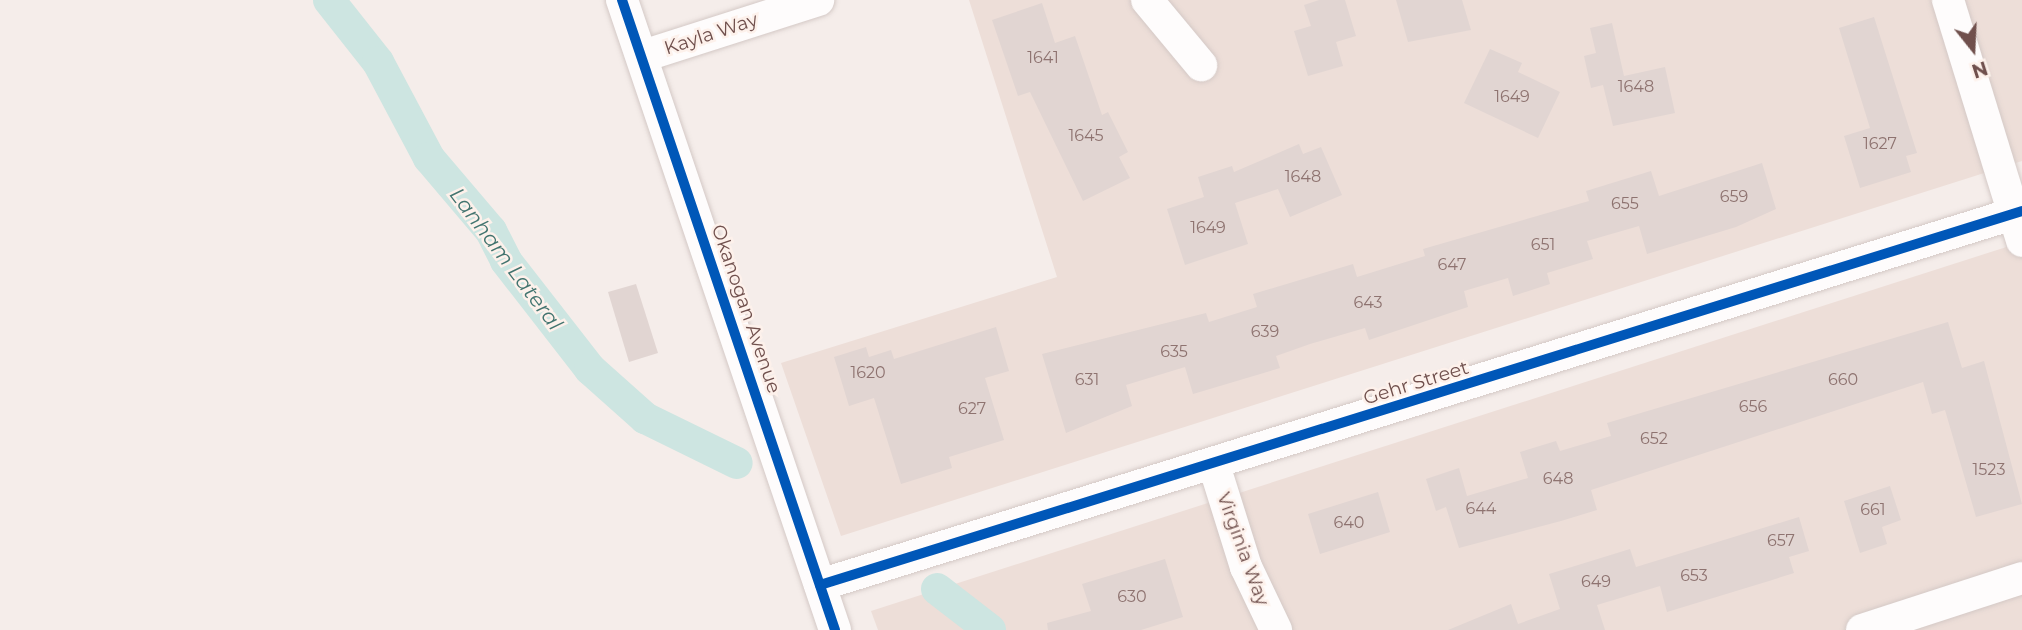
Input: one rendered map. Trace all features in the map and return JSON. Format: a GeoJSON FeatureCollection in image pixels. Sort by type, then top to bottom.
{"type":"FeatureCollection","features":[{"type":"Feature","properties":{"kind":"street","name":"Okanogan Avenue"},"geometry":{"type":"LineString","coordinates":[[622,0],[835,630]]}},
{"type":"Feature","properties":{"kind":"street","name":"Kayla Way"},"geometry":{"type":"LineString","coordinates":[[643,56],[818,0]]}},
{"type":"Feature","properties":{"kind":"street"},"geometry":{"type":"LineString","coordinates":[[1147,0],[1200,65]]}},
{"type":"Feature","properties":{"kind":"street"},"geometry":{"type":"LineString","coordinates":[[1948,0],[2019,222]]}},
{"type":"Feature","properties":{"kind":"street","name":"Gehr Street"},"geometry":{"type":"LineString","coordinates":[[820,586],[2019,222]]}},
{"type":"Feature","properties":{"kind":"street","name":"Virginia Way"},"geometry":{"type":"LineString","coordinates":[[1214,466],[1246,567],[1276,630]]}},
{"type":"Feature","properties":{"kind":"street"},"geometry":{"type":"LineString","coordinates":[[1862,630],[2022,578]]}},
{"type":"Feature","properties":{"kind":"shaded area"},"geometry":{"type":"Polygon","coordinates":[[[969,0],[2022,0],[2022,161],[841,536],[781,363],[1057,277],[969,0]]]}},
{"type":"Feature","properties":{"kind":"shaded area"},"geometry":{"type":"Polygon","coordinates":[[[2022,242],[2022,630],[878,630],[871,611],[2022,242]]]}},
{"type":"Feature","properties":{"kind":"building"},"geometry":{"type":"Polygon","coordinates":[[[1319,0],[1345,0],[1356,36],[1336,42],[1343,66],[1308,76],[1294,31],[1311,26],[1304,5],[1319,0]]]}},
{"type":"Feature","properties":{"kind":"building"},"geometry":{"type":"Polygon","coordinates":[[[1396,0],[1462,0],[1471,30],[1408,42],[1396,0]]]}},
{"type":"Feature","properties":{"kind":"building"},"geometry":{"type":"Polygon","coordinates":[[[1042,3],[1055,43],[1075,36],[1102,115],[1108,112],[1128,152],[1119,157],[1130,178],[1083,201],[1030,92],[1018,96],[992,20],[1042,3]]]}},
{"type":"Feature","properties":{"kind":"building"},"geometry":{"type":"Polygon","coordinates":[[[1874,17],[1917,153],[1906,156],[1911,172],[1860,188],[1844,136],[1870,128],[1839,28],[1874,17]]]}},
{"type":"Feature","properties":{"kind":"building"},"geometry":{"type":"Polygon","coordinates":[[[1612,23],[1624,76],[1665,67],[1675,113],[1613,126],[1603,85],[1591,88],[1584,56],[1596,53],[1590,28],[1612,23]]]}},
{"type":"Feature","properties":{"kind":"building"},"geometry":{"type":"Polygon","coordinates":[[[1490,49],[1522,63],[1518,72],[1560,92],[1538,138],[1464,103],[1490,49]]]}},
{"type":"Feature","properties":{"kind":"building"},"geometry":{"type":"Polygon","coordinates":[[[1299,144],[1303,154],[1321,147],[1342,195],[1290,217],[1278,189],[1235,203],[1248,244],[1185,265],[1167,209],[1204,197],[1198,177],[1232,166],[1234,172],[1299,144]]]}},
{"type":"Feature","properties":{"kind":"building"},"geometry":{"type":"Polygon","coordinates":[[[1762,163],[1776,209],[1736,227],[1647,254],[1639,226],[1587,241],[1593,259],[1547,273],[1550,284],[1513,296],[1508,278],[1464,291],[1468,307],[1369,340],[1365,328],[1310,344],[1276,356],[1280,368],[1193,394],[1185,367],[1126,385],[1132,406],[1066,433],[1042,354],[1206,313],[1209,322],[1257,307],[1253,294],[1353,264],[1357,277],[1425,256],[1423,249],[1589,201],[1586,191],[1651,171],[1659,196],[1762,163]]]}},
{"type":"Feature","properties":{"kind":"building"},"geometry":{"type":"Polygon","coordinates":[[[636,284],[658,353],[629,362],[608,292],[636,284]]]}},
{"type":"Feature","properties":{"kind":"building"},"geometry":{"type":"Polygon","coordinates":[[[1948,322],[1962,368],[1984,361],[2022,504],[1976,517],[1945,410],[1932,414],[1923,382],[1591,490],[1597,510],[1561,521],[1459,548],[1446,507],[1436,511],[1426,479],[1459,468],[1467,496],[1528,478],[1520,452],[1556,441],[1560,451],[1611,436],[1607,423],[1948,322]]]}},
{"type":"Feature","properties":{"kind":"building"},"geometry":{"type":"Polygon","coordinates":[[[996,327],[1009,371],[985,378],[1004,440],[949,457],[952,468],[901,484],[874,398],[849,406],[834,357],[866,347],[869,357],[891,350],[894,359],[996,327]]]}},
{"type":"Feature","properties":{"kind":"building"},"geometry":{"type":"Polygon","coordinates":[[[1890,486],[1901,520],[1882,527],[1887,544],[1860,553],[1844,501],[1890,486]]]}},
{"type":"Feature","properties":{"kind":"building"},"geometry":{"type":"Polygon","coordinates":[[[1378,492],[1390,532],[1320,554],[1308,514],[1378,492]]]}},
{"type":"Feature","properties":{"kind":"building"},"geometry":{"type":"Polygon","coordinates":[[[1799,517],[1809,551],[1789,557],[1794,573],[1667,612],[1660,586],[1597,605],[1605,630],[1448,630],[1511,604],[1518,624],[1560,609],[1549,574],[1630,549],[1636,567],[1799,517]]]}},
{"type":"Feature","properties":{"kind":"building"},"geometry":{"type":"Polygon","coordinates":[[[1165,559],[1183,617],[1141,630],[1048,630],[1047,623],[1091,611],[1082,584],[1165,559]]]}},
{"type":"Feature","properties":{"kind":"waterway","name":"Lanham Lateral"},"geometry":{"type":"LineString","coordinates":[[329,0],[378,62],[429,158],[491,231],[506,261],[590,369],[645,418],[737,463]]}},
{"type":"Feature","properties":{"kind":"waterway","name":"Lanham Lateral"},"geometry":{"type":"LineString","coordinates":[[937,589],[990,630]]}},
{"type":"Feature","properties":{"kind":"cycle path"},"geometry":{"type":"LineString","coordinates":[[622,0],[835,630]]}},
{"type":"Feature","properties":{"kind":"cycle path"},"geometry":{"type":"LineString","coordinates":[[820,585],[2022,211]]}}]}
